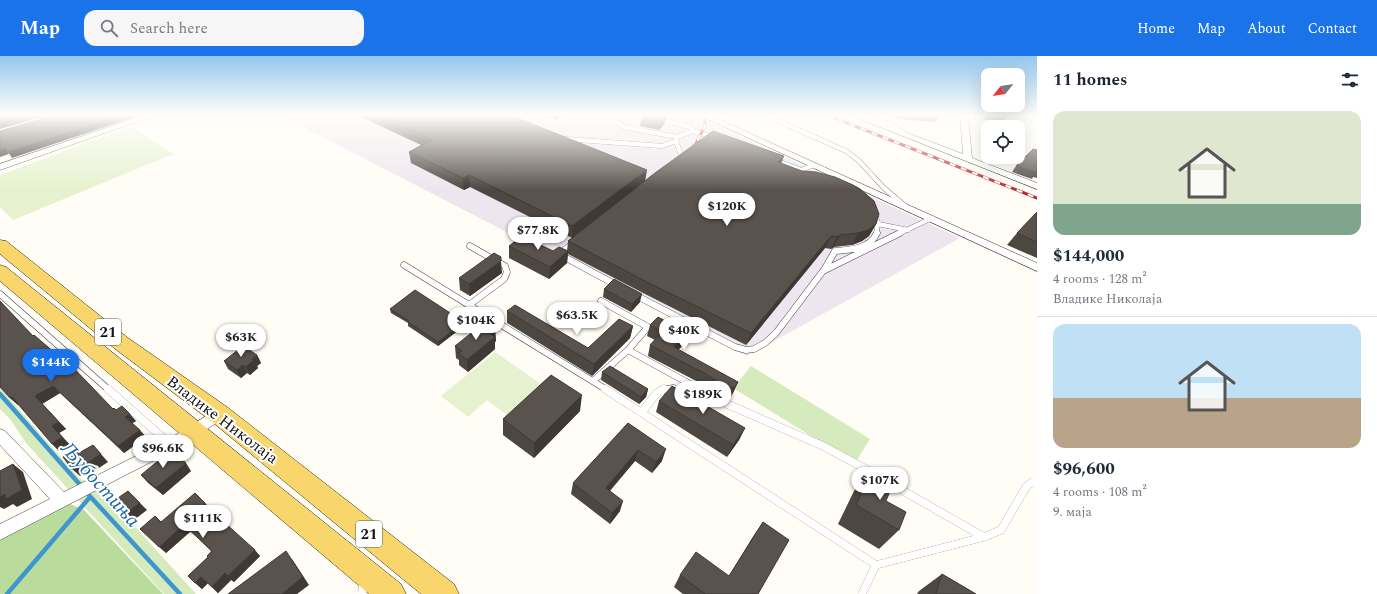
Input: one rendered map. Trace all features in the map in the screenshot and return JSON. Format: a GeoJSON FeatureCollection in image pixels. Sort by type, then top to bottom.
{"type":"FeatureCollection","features":[{"type":"Feature","properties":{"kind":"main road","name":"Владике Николаја"},"geometry":{"type":"LineString","coordinates":[[0,245],[121,343],[219,414],[444,594]]}},
{"type":"Feature","properties":{"kind":"main road","name":"Владике Николаја"},"geometry":{"type":"LineString","coordinates":[[0,271],[193,432],[362,583],[391,594]]}},
{"type":"Feature","properties":{"kind":"street"},"geometry":{"type":"LineString","coordinates":[[0,167],[79,140]]}},
{"type":"Feature","properties":{"kind":"street"},"geometry":{"type":"LineString","coordinates":[[759,140],[904,205],[1037,267]]}},
{"type":"Feature","properties":{"kind":"street"},"geometry":{"type":"LineString","coordinates":[[919,140],[1037,186]]}},
{"type":"Feature","properties":{"kind":"street"},"geometry":{"type":"LineString","coordinates":[[966,140],[968,159]]}},
{"type":"Feature","properties":{"kind":"street"},"geometry":{"type":"LineString","coordinates":[[0,532],[171,445],[219,414]]}},
{"type":"Feature","properties":{"kind":"street"},"geometry":{"type":"LineString","coordinates":[[0,435],[61,500]]}},
{"type":"Feature","properties":{"kind":"lane"},"geometry":{"type":"LineString","coordinates":[[586,140],[662,146],[674,140]]}},
{"type":"Feature","properties":{"kind":"lane"},"geometry":{"type":"LineString","coordinates":[[676,140],[682,158]]}},
{"type":"Feature","properties":{"kind":"lane"},"geometry":{"type":"LineString","coordinates":[[824,140],[846,151],[859,161],[884,188],[904,205]]}},
{"type":"Feature","properties":{"kind":"lane"},"geometry":{"type":"LineString","coordinates":[[676,163],[688,153]]}},
{"type":"Feature","properties":{"kind":"lane"},"geometry":{"type":"LineString","coordinates":[[766,157],[802,172],[814,165]]}},
{"type":"Feature","properties":{"kind":"lane"},"geometry":{"type":"LineString","coordinates":[[629,292],[734,347],[746,350],[754,349],[765,343],[776,333],[823,271],[835,251],[860,248],[869,243],[876,236],[878,219],[868,206]]}},
{"type":"Feature","properties":{"kind":"lane"},"geometry":{"type":"LineString","coordinates":[[823,271],[932,218]]}},
{"type":"Feature","properties":{"kind":"lane"},"geometry":{"type":"LineString","coordinates":[[878,224],[908,230]]}},
{"type":"Feature","properties":{"kind":"lane"},"geometry":{"type":"LineString","coordinates":[[578,240],[559,254],[622,288]]}},
{"type":"Feature","properties":{"kind":"lane"},"geometry":{"type":"LineString","coordinates":[[469,305],[504,280],[507,272],[504,266],[470,246]]}},
{"type":"Feature","properties":{"kind":"lane"},"geometry":{"type":"LineString","coordinates":[[404,265],[642,412],[876,565],[984,537],[1001,530],[1026,487],[1032,482],[1037,482]]}},
{"type":"Feature","properties":{"kind":"lane"},"geometry":{"type":"LineString","coordinates":[[0,294],[171,445]]}},
{"type":"Feature","properties":{"kind":"lane"},"geometry":{"type":"LineString","coordinates":[[593,381],[628,350],[648,327],[601,301]]}},
{"type":"Feature","properties":{"kind":"lane"},"geometry":{"type":"LineString","coordinates":[[628,350],[720,401],[822,446],[855,463],[984,537]]}},
{"type":"Feature","properties":{"kind":"lane"},"geometry":{"type":"LineString","coordinates":[[642,412],[656,394],[664,389],[673,388],[720,401]]}},
{"type":"Feature","properties":{"kind":"lane"},"geometry":{"type":"LineString","coordinates":[[862,594],[876,565]]}},
{"type":"Feature","properties":{"kind":"shaded area"},"geometry":{"type":"Polygon","coordinates":[[[329,140],[748,140],[960,238],[747,356],[329,140]]]}},
{"type":"Feature","properties":{"kind":"green space"},"geometry":{"type":"Polygon","coordinates":[[[93,140],[152,140],[173,154],[13,220],[0,207],[0,175],[93,140]]]}},
{"type":"Feature","properties":{"kind":"green space"},"geometry":{"type":"Polygon","coordinates":[[[495,352],[548,389],[515,421],[487,400],[468,417],[441,396],[495,352]]]}},
{"type":"Feature","properties":{"kind":"green space"},"geometry":{"type":"Polygon","coordinates":[[[751,366],[870,439],[855,463],[733,388],[751,366]]]}},
{"type":"Feature","properties":{"kind":"green space"},"geometry":{"type":"Polygon","coordinates":[[[0,388],[79,478],[101,489],[196,594],[164,594],[26,443],[10,419],[0,409],[0,388]]]}},
{"type":"Feature","properties":{"kind":"green space"},"geometry":{"type":"Polygon","coordinates":[[[61,500],[84,510],[163,594],[0,594],[0,532],[61,500]]]}},
{"type":"Feature","properties":{"kind":"building"},"geometry":{"type":"Polygon","coordinates":[[[0,140],[45,140],[8,152],[5,148],[0,150],[0,140]]]}},
{"type":"Feature","properties":{"kind":"building"},"geometry":{"type":"Polygon","coordinates":[[[432,140],[573,140],[647,170],[572,226],[469,175],[463,178],[409,152],[432,140]]]}},
{"type":"Feature","properties":{"kind":"building"},"geometry":{"type":"Polygon","coordinates":[[[700,140],[739,140],[784,156],[778,162],[802,171],[816,172],[835,177],[853,185],[874,201],[879,214],[876,224],[868,230],[840,235],[837,237],[831,236],[751,333],[568,241],[655,173],[700,140]]]}},
{"type":"Feature","properties":{"kind":"building"},"geometry":{"type":"Polygon","coordinates":[[[1033,149],[1037,150],[1036,173],[1016,166],[1018,164],[1025,164],[1025,157],[1033,149]]]}},
{"type":"Feature","properties":{"kind":"building"},"geometry":{"type":"Polygon","coordinates":[[[1037,212],[1037,242],[1017,233],[1037,212]]]}},
{"type":"Feature","properties":{"kind":"building"},"geometry":{"type":"Polygon","coordinates":[[[522,236],[553,251],[559,247],[568,251],[550,267],[509,246],[522,236]]]}},
{"type":"Feature","properties":{"kind":"building"},"geometry":{"type":"Polygon","coordinates":[[[494,253],[501,257],[501,261],[469,284],[459,278],[494,253]]]}},
{"type":"Feature","properties":{"kind":"building"},"geometry":{"type":"Polygon","coordinates":[[[614,279],[642,294],[632,304],[604,289],[614,279]]]}},
{"type":"Feature","properties":{"kind":"building"},"geometry":{"type":"Polygon","coordinates":[[[415,290],[464,322],[438,342],[390,309],[415,290]]]}},
{"type":"Feature","properties":{"kind":"building"},"geometry":{"type":"Polygon","coordinates":[[[0,301],[33,336],[34,335],[62,359],[64,358],[113,409],[114,408],[116,410],[122,406],[130,414],[125,417],[140,430],[118,446],[53,386],[35,396],[59,422],[52,426],[62,437],[52,444],[12,397],[10,398],[0,387],[0,301]]]}},
{"type":"Feature","properties":{"kind":"building"},"geometry":{"type":"Polygon","coordinates":[[[515,305],[588,348],[619,319],[633,326],[594,364],[507,311],[515,305]]]}},
{"type":"Feature","properties":{"kind":"building"},"geometry":{"type":"Polygon","coordinates":[[[658,317],[687,333],[674,347],[738,382],[734,388],[720,384],[706,374],[650,345],[662,332],[650,325],[658,317]]]}},
{"type":"Feature","properties":{"kind":"building"},"geometry":{"type":"Polygon","coordinates":[[[485,322],[495,329],[490,334],[495,337],[467,360],[458,353],[462,351],[455,346],[485,322]]]}},
{"type":"Feature","properties":{"kind":"building"},"geometry":{"type":"Polygon","coordinates":[[[243,346],[257,355],[246,367],[243,365],[237,370],[224,361],[243,346]]]}},
{"type":"Feature","properties":{"kind":"building"},"geometry":{"type":"Polygon","coordinates":[[[610,366],[648,389],[641,397],[602,372],[610,366]]]}},
{"type":"Feature","properties":{"kind":"building"},"geometry":{"type":"Polygon","coordinates":[[[551,375],[582,395],[534,443],[503,419],[551,375]]]}},
{"type":"Feature","properties":{"kind":"building"},"geometry":{"type":"Polygon","coordinates":[[[672,386],[745,428],[733,445],[659,401],[672,386]]]}},
{"type":"Feature","properties":{"kind":"building"},"geometry":{"type":"Polygon","coordinates":[[[628,423],[666,449],[656,462],[638,450],[606,488],[623,501],[612,513],[573,483],[628,423]]]}},
{"type":"Feature","properties":{"kind":"building"},"geometry":{"type":"Polygon","coordinates":[[[93,445],[101,454],[85,465],[83,462],[72,469],[63,457],[76,448],[79,453],[93,445]]]}},
{"type":"Feature","properties":{"kind":"building"},"geometry":{"type":"Polygon","coordinates":[[[170,451],[186,463],[156,488],[141,475],[170,451]]]}},
{"type":"Feature","properties":{"kind":"building"},"geometry":{"type":"Polygon","coordinates":[[[13,464],[22,490],[6,499],[5,494],[0,497],[0,471],[13,464]]]}},
{"type":"Feature","properties":{"kind":"building"},"geometry":{"type":"Polygon","coordinates":[[[871,471],[893,483],[886,501],[906,512],[899,530],[856,505],[871,471]]]}},
{"type":"Feature","properties":{"kind":"building"},"geometry":{"type":"Polygon","coordinates":[[[128,491],[140,503],[126,513],[115,500],[128,491]]]}},
{"type":"Feature","properties":{"kind":"building"},"geometry":{"type":"Polygon","coordinates":[[[195,493],[205,503],[204,504],[255,550],[228,576],[225,573],[212,587],[201,577],[195,583],[188,576],[208,557],[207,556],[212,551],[184,525],[159,547],[140,529],[155,516],[161,522],[195,493]]]}},
{"type":"Feature","properties":{"kind":"building"},"geometry":{"type":"Polygon","coordinates":[[[763,522],[789,540],[758,594],[705,594],[680,575],[696,552],[729,576],[763,522]]]}},
{"type":"Feature","properties":{"kind":"building"},"geometry":{"type":"Polygon","coordinates":[[[286,551],[303,577],[282,594],[228,594],[286,551]]]}},
{"type":"Feature","properties":{"kind":"building"},"geometry":{"type":"Polygon","coordinates":[[[942,574],[976,594],[936,594],[942,574]]]}},
{"type":"Feature","properties":{"kind":"waterway","name":"Љубостиња"},"geometry":{"type":"LineString","coordinates":[[0,394],[82,487]]}},
{"type":"Feature","properties":{"kind":"waterway","name":"Љубостиња"},"geometry":{"type":"LineString","coordinates":[[86,492],[180,594]]}},
{"type":"Feature","properties":{"kind":"waterway"},"geometry":{"type":"LineString","coordinates":[[7,594],[90,497]]}},
{"type":"Feature","properties":{"kind":"railway"},"geometry":{"type":"LineString","coordinates":[[692,151],[698,140]]}},
{"type":"Feature","properties":{"kind":"railway"},"geometry":{"type":"LineString","coordinates":[[891,140],[1037,198]]}}]}
